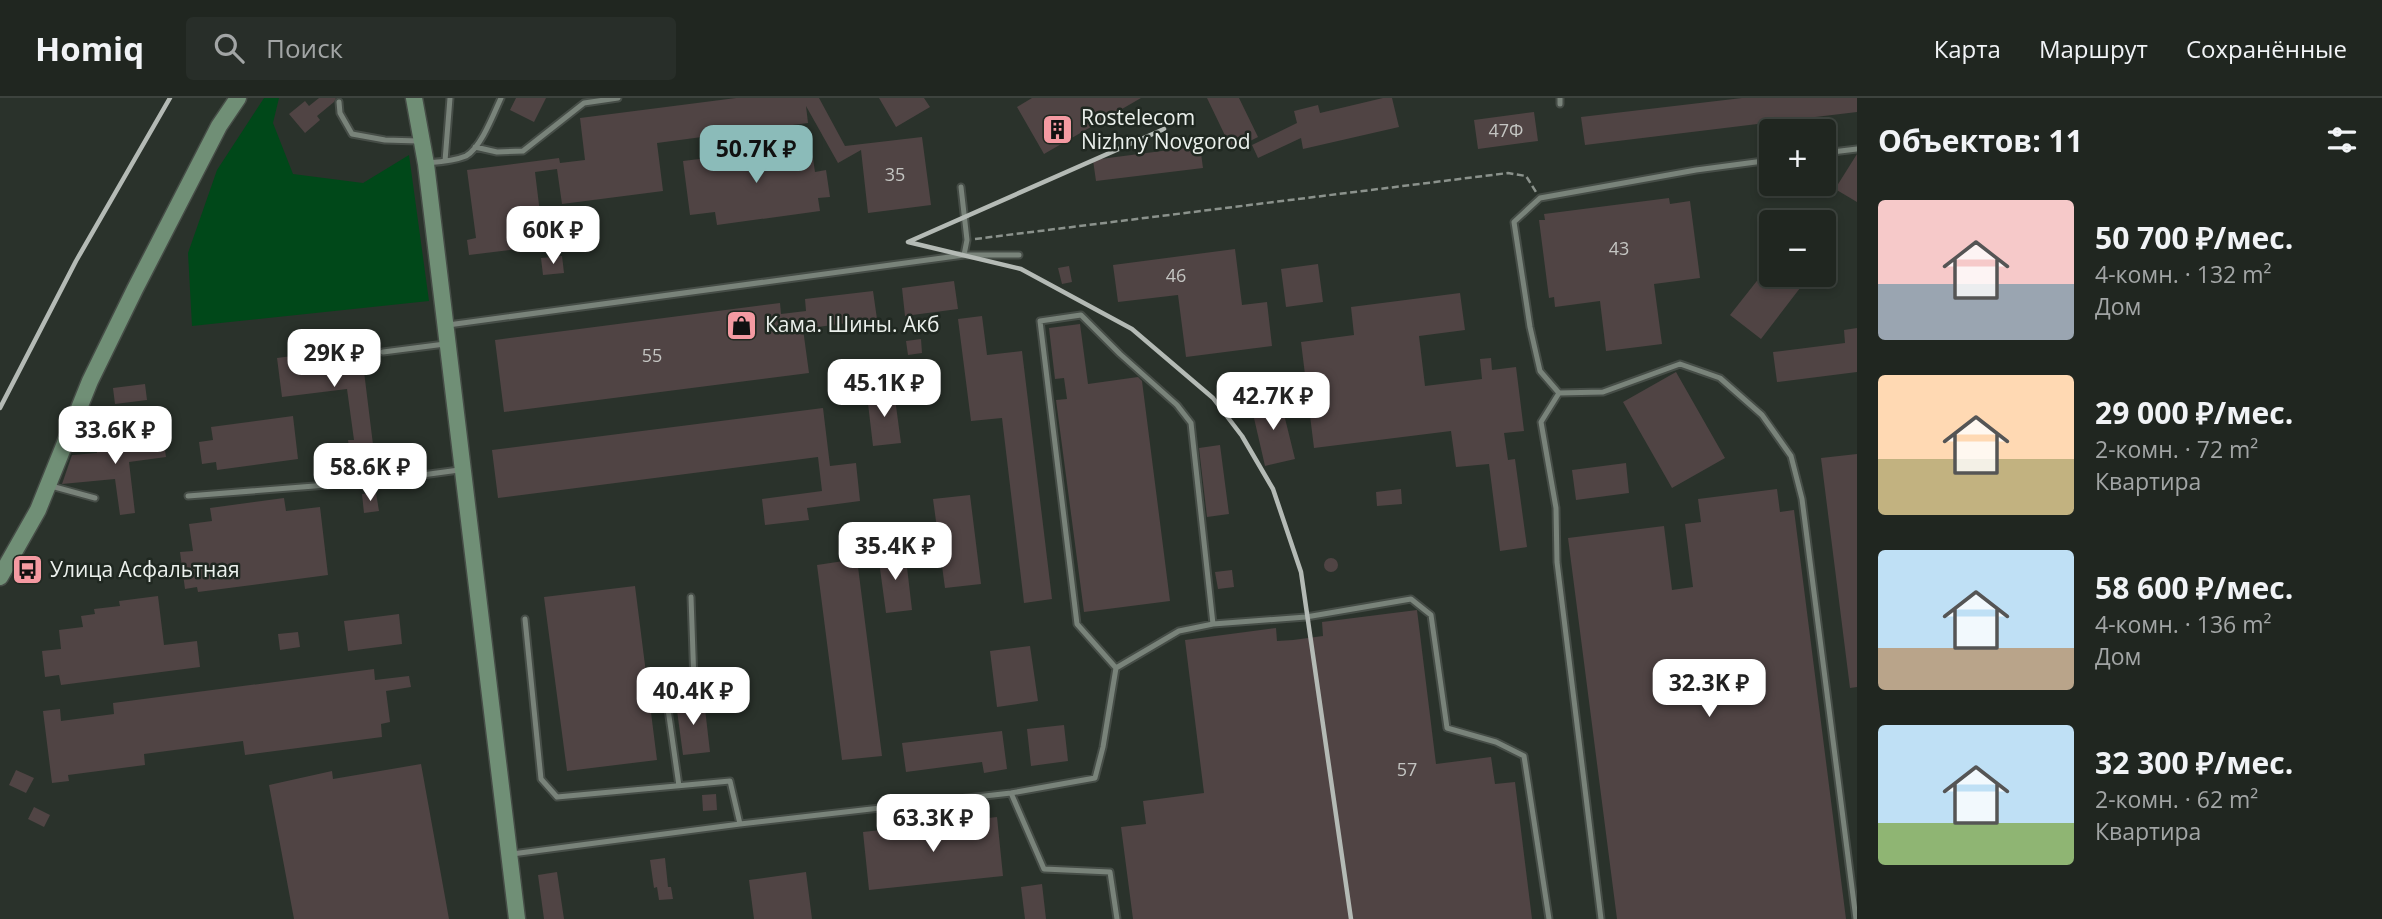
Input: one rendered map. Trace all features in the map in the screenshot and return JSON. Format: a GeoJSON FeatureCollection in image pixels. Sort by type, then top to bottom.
{"type":"FeatureCollection","features":[{"type":"Feature","properties":{"kind":"street"},"geometry":{"type":"LineString","coordinates":[[0,577],[38,510],[90,382],[135,289],[219,126],[238,98]]}},
{"type":"Feature","properties":{"kind":"street"},"geometry":{"type":"LineString","coordinates":[[414,98],[426,164],[517,919]]}},
{"type":"Feature","properties":{"kind":"lane"},"geometry":{"type":"LineString","coordinates":[[445,161],[450,98]]}},
{"type":"Feature","properties":{"kind":"lane"},"geometry":{"type":"LineString","coordinates":[[426,164],[469,155],[501,98]]}},
{"type":"Feature","properties":{"kind":"lane"},"geometry":{"type":"LineString","coordinates":[[475,147],[498,152],[523,151],[583,103],[618,98]]}},
{"type":"Feature","properties":{"kind":"lane"},"geometry":{"type":"LineString","coordinates":[[339,102],[340,113],[352,134],[422,141]]}},
{"type":"Feature","properties":{"kind":"lane"},"geometry":{"type":"LineString","coordinates":[[1836,152],[1857,149]]}},
{"type":"Feature","properties":{"kind":"lane"},"geometry":{"type":"LineString","coordinates":[[1559,393],[1540,371],[1530,327],[1514,222],[1540,198],[1759,162]]}},
{"type":"Feature","properties":{"kind":"lane"},"geometry":{"type":"LineString","coordinates":[[961,187],[967,240],[964,256]]}},
{"type":"Feature","properties":{"kind":"lane"},"geometry":{"type":"LineString","coordinates":[[445,325],[964,256],[1019,255]]}},
{"type":"Feature","properties":{"kind":"lane"},"geometry":{"type":"LineString","coordinates":[[1116,668],[1077,624],[1040,321],[1082,316],[1177,405],[1191,423],[1213,624]]}},
{"type":"Feature","properties":{"kind":"lane"},"geometry":{"type":"LineString","coordinates":[[383,352],[448,344]]}},
{"type":"Feature","properties":{"kind":"lane"},"geometry":{"type":"LineString","coordinates":[[1559,393],[1603,392],[1680,364],[1720,378],[1762,415],[1791,456],[1802,499],[1856,919]]}},
{"type":"Feature","properties":{"kind":"lane"},"geometry":{"type":"LineString","coordinates":[[1559,393],[1542,422],[1556,508],[1557,562],[1601,919]]}},
{"type":"Feature","properties":{"kind":"lane"},"geometry":{"type":"LineString","coordinates":[[188,496],[379,481],[462,470]]}},
{"type":"Feature","properties":{"kind":"lane"},"geometry":{"type":"LineString","coordinates":[[48,485],[95,498]]}},
{"type":"Feature","properties":{"kind":"lane"},"geometry":{"type":"LineString","coordinates":[[679,786],[667,702],[694,683],[691,597]]}},
{"type":"Feature","properties":{"kind":"lane"},"geometry":{"type":"LineString","coordinates":[[1116,668],[1179,631],[1213,624],[1306,617],[1411,599],[1431,615],[1447,728],[1496,742],[1524,756],[1549,919]]}},
{"type":"Feature","properties":{"kind":"lane"},"geometry":{"type":"LineString","coordinates":[[525,619],[541,779],[557,797],[730,781],[740,824]]}},
{"type":"Feature","properties":{"kind":"lane"},"geometry":{"type":"LineString","coordinates":[[508,855],[740,824],[1011,793],[1095,778],[1116,668]]}},
{"type":"Feature","properties":{"kind":"lane"},"geometry":{"type":"LineString","coordinates":[[1011,793],[1044,869],[1111,872],[1117,919]]}},
{"type":"Feature","properties":{"kind":"path"},"geometry":{"type":"LineString","coordinates":[[967,240],[1508,173],[1526,176],[1540,198]]}},
{"type":"Feature","properties":{"kind":"green space"},"geometry":{"type":"Polygon","coordinates":[[[264,98],[279,98],[273,123],[293,174],[363,183],[409,155],[429,301],[192,326],[188,253],[217,170],[264,98]]]}},
{"type":"Feature","properties":{"kind":"building"},"geometry":{"type":"Polygon","coordinates":[[[319,98],[336,98],[317,116],[320,120],[305,133],[289,114],[305,101],[309,106],[319,98]]]}},
{"type":"Feature","properties":{"kind":"building"},"geometry":{"type":"Polygon","coordinates":[[[516,98],[546,98],[534,122],[510,110],[516,98]]]}},
{"type":"Feature","properties":{"kind":"building"},"geometry":{"type":"Polygon","coordinates":[[[736,98],[819,98],[845,146],[922,137],[931,205],[868,213],[861,150],[838,163],[806,106],[808,123],[657,143],[663,191],[562,204],[557,169],[535,172],[544,246],[469,255],[467,240],[476,238],[467,170],[559,158],[560,163],[585,160],[580,118],[736,98]]]}},
{"type":"Feature","properties":{"kind":"building"},"geometry":{"type":"Polygon","coordinates":[[[879,98],[924,98],[930,107],[896,127],[879,98]]]}},
{"type":"Feature","properties":{"kind":"building","name":"Rostelecom Nizhny Novgorod"},"geometry":{"type":"Polygon","coordinates":[[[1032,98],[1141,98],[1044,154],[1017,107],[1032,98]]]}},
{"type":"Feature","properties":{"kind":"building"},"geometry":{"type":"Polygon","coordinates":[[[1207,98],[1239,98],[1258,137],[1232,150],[1207,98]]]}},
{"type":"Feature","properties":{"kind":"building"},"geometry":{"type":"Polygon","coordinates":[[[1392,98],[1399,127],[1303,149],[1301,138],[1258,158],[1252,145],[1297,123],[1294,111],[1318,105],[1320,113],[1392,98]]]}},
{"type":"Feature","properties":{"kind":"building"},"geometry":{"type":"Polygon","coordinates":[[[1742,98],[1857,98],[1857,112],[1799,119],[1759,119],[1759,124],[1585,145],[1581,117],[1742,98]]]}},
{"type":"Feature","properties":{"kind":"building"},"geometry":{"type":"Polygon","coordinates":[[[1534,112],[1538,141],[1478,149],[1474,120],[1534,112]]]}},
{"type":"Feature","properties":{"kind":"building"},"geometry":{"type":"Polygon","coordinates":[[[811,145],[815,172],[826,170],[830,197],[818,198],[820,211],[717,225],[715,212],[690,215],[683,161],[811,145]]]}},
{"type":"Feature","properties":{"kind":"building"},"geometry":{"type":"Polygon","coordinates":[[[1200,146],[1203,168],[1096,181],[1093,160],[1200,146]]]}},
{"type":"Feature","properties":{"kind":"building"},"geometry":{"type":"Polygon","coordinates":[[[1857,154],[1857,202],[1836,187],[1857,154]]]}},
{"type":"Feature","properties":{"kind":"building"},"geometry":{"type":"Polygon","coordinates":[[[1669,198],[1670,204],[1690,201],[1700,278],[1654,284],[1662,344],[1606,351],[1600,301],[1555,307],[1554,297],[1549,298],[1539,220],[1545,220],[1544,214],[1669,198]]]}},
{"type":"Feature","properties":{"kind":"building"},"geometry":{"type":"Polygon","coordinates":[[[1235,249],[1242,305],[1267,302],[1272,346],[1186,357],[1178,295],[1118,302],[1113,265],[1235,249]]]}},
{"type":"Feature","properties":{"kind":"building"},"geometry":{"type":"Polygon","coordinates":[[[562,256],[564,273],[543,275],[541,258],[562,256]]]}},
{"type":"Feature","properties":{"kind":"building"},"geometry":{"type":"Polygon","coordinates":[[[1318,264],[1323,302],[1286,307],[1281,269],[1318,264]]]}},
{"type":"Feature","properties":{"kind":"building"},"geometry":{"type":"Polygon","coordinates":[[[1069,266],[1072,282],[1062,284],[1058,268],[1069,266]]]}},
{"type":"Feature","properties":{"kind":"building"},"geometry":{"type":"Polygon","coordinates":[[[1759,278],[1759,287],[1801,287],[1761,339],[1730,315],[1759,278]]]}},
{"type":"Feature","properties":{"kind":"building"},"geometry":{"type":"Polygon","coordinates":[[[954,281],[958,309],[905,316],[902,288],[954,281]]]}},
{"type":"Feature","properties":{"kind":"building"},"geometry":{"type":"Polygon","coordinates":[[[873,291],[877,319],[803,329],[809,373],[504,412],[495,340],[780,303],[781,314],[806,311],[805,299],[873,291]]]}},
{"type":"Feature","properties":{"kind":"building"},"geometry":{"type":"Polygon","coordinates":[[[1460,293],[1465,330],[1419,336],[1425,386],[1482,379],[1480,359],[1491,358],[1492,370],[1516,367],[1524,431],[1504,433],[1508,460],[1515,459],[1527,547],[1500,551],[1489,464],[1456,467],[1451,431],[1314,448],[1301,342],[1354,335],[1351,307],[1460,293]]]}},
{"type":"Feature","properties":{"kind":"building"},"geometry":{"type":"Polygon","coordinates":[[[982,316],[987,355],[1022,351],[1052,599],[1024,603],[1002,418],[971,421],[958,319],[982,316]]]}},
{"type":"Feature","properties":{"kind":"building"},"geometry":{"type":"Polygon","coordinates":[[[1080,324],[1088,384],[1138,377],[1142,381],[1170,601],[1084,612],[1056,400],[1067,399],[1064,378],[1055,379],[1049,328],[1080,324]]]}},
{"type":"Feature","properties":{"kind":"building"},"geometry":{"type":"Polygon","coordinates":[[[1857,328],[1857,372],[1777,382],[1773,352],[1845,343],[1844,330],[1857,328]]]}},
{"type":"Feature","properties":{"kind":"building"},"geometry":{"type":"Polygon","coordinates":[[[921,339],[922,353],[908,355],[906,341],[921,339]]]}},
{"type":"Feature","properties":{"kind":"building"},"geometry":{"type":"Polygon","coordinates":[[[361,347],[376,469],[363,471],[360,452],[350,453],[348,440],[354,440],[347,389],[282,397],[277,358],[361,347]]]}},
{"type":"Feature","properties":{"kind":"building"},"geometry":{"type":"Polygon","coordinates":[[[1676,372],[1725,458],[1672,488],[1623,402],[1676,372]]]}},
{"type":"Feature","properties":{"kind":"building"},"geometry":{"type":"Polygon","coordinates":[[[145,384],[147,400],[115,404],[113,388],[145,384]]]}},
{"type":"Feature","properties":{"kind":"building"},"geometry":{"type":"Polygon","coordinates":[[[894,391],[901,443],[873,446],[867,395],[894,391]]]}},
{"type":"Feature","properties":{"kind":"building"},"geometry":{"type":"Polygon","coordinates":[[[1280,398],[1295,459],[1265,466],[1251,405],[1280,398]]]}},
{"type":"Feature","properties":{"kind":"building"},"geometry":{"type":"Polygon","coordinates":[[[823,408],[830,466],[856,463],[860,501],[807,508],[809,520],[765,525],[762,499],[822,491],[818,457],[498,498],[492,450],[823,408]]]}},
{"type":"Feature","properties":{"kind":"building"},"geometry":{"type":"Polygon","coordinates":[[[293,416],[298,459],[217,470],[216,462],[202,464],[199,442],[213,440],[211,427],[293,416]]]}},
{"type":"Feature","properties":{"kind":"building"},"geometry":{"type":"Polygon","coordinates":[[[163,436],[166,457],[129,462],[135,513],[120,515],[115,479],[62,484],[72,455],[97,453],[95,444],[163,436]]]}},
{"type":"Feature","properties":{"kind":"building"},"geometry":{"type":"Polygon","coordinates":[[[1220,445],[1229,514],[1207,517],[1199,448],[1220,445]]]}},
{"type":"Feature","properties":{"kind":"building"},"geometry":{"type":"Polygon","coordinates":[[[1857,454],[1857,687],[1850,688],[1821,458],[1857,454]]]}},
{"type":"Feature","properties":{"kind":"building"},"geometry":{"type":"Polygon","coordinates":[[[1626,463],[1629,493],[1576,500],[1572,470],[1626,463]]]}},
{"type":"Feature","properties":{"kind":"building"},"geometry":{"type":"Polygon","coordinates":[[[1401,489],[1402,504],[1377,506],[1376,492],[1401,489]]]}},
{"type":"Feature","properties":{"kind":"building"},"geometry":{"type":"Polygon","coordinates":[[[1777,489],[1780,512],[1794,510],[1846,919],[1617,919],[1568,538],[1664,526],[1672,590],[1693,587],[1685,524],[1701,522],[1698,499],[1777,489]]]}},
{"type":"Feature","properties":{"kind":"building"},"geometry":{"type":"Polygon","coordinates":[[[376,493],[379,511],[364,513],[362,494],[376,493]]]}},
{"type":"Feature","properties":{"kind":"building"},"geometry":{"type":"Polygon","coordinates":[[[970,495],[981,584],[945,588],[933,499],[970,495]]]}},
{"type":"Feature","properties":{"kind":"building"},"geometry":{"type":"Polygon","coordinates":[[[284,498],[286,511],[320,507],[328,575],[198,592],[197,587],[185,589],[180,552],[193,551],[189,524],[212,521],[210,508],[284,498]]]}},
{"type":"Feature","properties":{"kind":"building"},"geometry":{"type":"Polygon","coordinates":[[[905,550],[912,610],[886,613],[878,554],[905,550]]]}},
{"type":"Feature","properties":{"kind":"building"},"geometry":{"type":"Polygon","coordinates":[[[1328,558],[1334,558],[1338,565],[1334,572],[1328,572],[1324,568],[1324,562],[1328,558]]]}},
{"type":"Feature","properties":{"kind":"building"},"geometry":{"type":"Polygon","coordinates":[[[857,559],[882,756],[842,760],[817,565],[857,559]]]}},
{"type":"Feature","properties":{"kind":"building"},"geometry":{"type":"Polygon","coordinates":[[[1232,570],[1234,587],[1218,589],[1215,572],[1232,570]]]}},
{"type":"Feature","properties":{"kind":"building"},"geometry":{"type":"Polygon","coordinates":[[[635,586],[657,760],[567,771],[544,597],[635,586]]]}},
{"type":"Feature","properties":{"kind":"building"},"geometry":{"type":"Polygon","coordinates":[[[158,596],[164,645],[197,641],[200,667],[61,685],[59,675],[45,677],[42,651],[61,649],[59,630],[83,627],[81,616],[95,614],[94,609],[120,606],[119,601],[158,596]]]}},
{"type":"Feature","properties":{"kind":"building"},"geometry":{"type":"Polygon","coordinates":[[[1417,610],[1436,764],[1491,757],[1495,784],[1515,782],[1532,919],[1133,919],[1121,827],[1146,824],[1143,801],[1204,793],[1185,640],[1276,628],[1277,641],[1293,640],[1323,636],[1322,622],[1417,610]]]}},
{"type":"Feature","properties":{"kind":"building"},"geometry":{"type":"Polygon","coordinates":[[[399,614],[402,644],[348,651],[344,621],[399,614]]]}},
{"type":"Feature","properties":{"kind":"building"},"geometry":{"type":"Polygon","coordinates":[[[298,632],[300,647],[280,650],[278,634],[298,632]]]}},
{"type":"Feature","properties":{"kind":"building"},"geometry":{"type":"Polygon","coordinates":[[[1030,646],[1038,701],[997,707],[990,651],[1030,646]]]}},
{"type":"Feature","properties":{"kind":"building"},"geometry":{"type":"Polygon","coordinates":[[[374,669],[375,680],[409,676],[411,687],[386,691],[390,722],[381,724],[382,737],[245,755],[243,741],[144,754],[145,765],[68,775],[69,781],[52,783],[43,711],[60,709],[61,721],[114,714],[113,703],[374,669]]]}},
{"type":"Feature","properties":{"kind":"building"},"geometry":{"type":"Polygon","coordinates":[[[704,700],[710,752],[683,755],[676,703],[704,700]]]}},
{"type":"Feature","properties":{"kind":"building"},"geometry":{"type":"Polygon","coordinates":[[[1064,725],[1068,761],[1031,766],[1027,729],[1064,725]]]}},
{"type":"Feature","properties":{"kind":"building"},"geometry":{"type":"Polygon","coordinates":[[[1002,731],[1007,769],[984,773],[982,762],[906,772],[902,743],[1002,731]]]}},
{"type":"Feature","properties":{"kind":"building"},"geometry":{"type":"Polygon","coordinates":[[[421,764],[449,919],[294,919],[269,785],[332,771],[333,779],[421,764]]]}},
{"type":"Feature","properties":{"kind":"building"},"geometry":{"type":"Polygon","coordinates":[[[16,770],[34,778],[26,793],[9,785],[16,770]]]}},
{"type":"Feature","properties":{"kind":"building"},"geometry":{"type":"Polygon","coordinates":[[[716,794],[717,810],[703,811],[702,795],[716,794]]]}},
{"type":"Feature","properties":{"kind":"building"},"geometry":{"type":"Polygon","coordinates":[[[34,807],[50,815],[44,827],[28,819],[34,807]]]}},
{"type":"Feature","properties":{"kind":"building"},"geometry":{"type":"Polygon","coordinates":[[[997,817],[1003,876],[869,890],[863,832],[997,817]]]}},
{"type":"Feature","properties":{"kind":"building"},"geometry":{"type":"Polygon","coordinates":[[[665,858],[668,887],[671,887],[673,899],[659,900],[657,887],[654,888],[650,860],[665,858]]]}},
{"type":"Feature","properties":{"kind":"building"},"geometry":{"type":"Polygon","coordinates":[[[557,872],[564,919],[544,919],[538,875],[557,872]]]}},
{"type":"Feature","properties":{"kind":"building"},"geometry":{"type":"Polygon","coordinates":[[[806,872],[812,919],[754,919],[749,880],[806,872]]]}},
{"type":"Feature","properties":{"kind":"building"},"geometry":{"type":"Polygon","coordinates":[[[1042,884],[1046,919],[1025,919],[1021,887],[1042,884]]]}},
{"type":"Feature","properties":{"kind":"railway"},"geometry":{"type":"LineString","coordinates":[[0,408],[76,261],[170,98]]}},
{"type":"Feature","properties":{"kind":"railway"},"geometry":{"type":"LineString","coordinates":[[1164,129],[908,242],[1021,269],[1132,329],[1213,398],[1242,436],[1273,489],[1301,572],[1351,919]]}},
{"type":"Feature","properties":{"kind":"place","name":"Rostelecom Nizhny Novgorod"},"geometry":{"type":"Point","coordinates":[1058,130]}},
{"type":"Feature","properties":{"kind":"place","name":"Кама. Шины. Акб"},"geometry":{"type":"Point","coordinates":[742,325]}},
{"type":"Feature","properties":{"kind":"place","name":"Улица Асфальтная"},"geometry":{"type":"Point","coordinates":[27,570]}}]}
